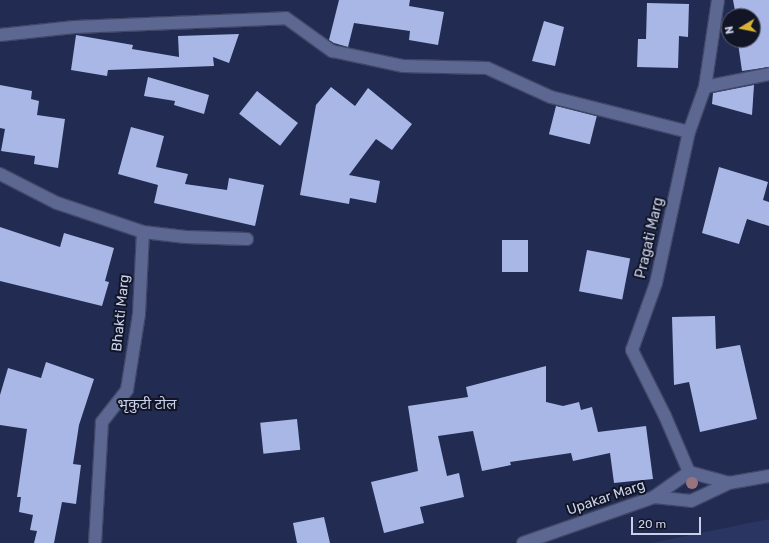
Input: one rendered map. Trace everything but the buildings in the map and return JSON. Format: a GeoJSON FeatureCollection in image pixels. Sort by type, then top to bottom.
{"type":"FeatureCollection","features":[{"type":"Feature","properties":{"kind":"street","name":"Pragati Marg"},"geometry":{"type":"LineString","coordinates":[[689,472],[665,416],[632,350],[656,283],[689,132],[705,87],[718,0]]}},
{"type":"Feature","properties":{"kind":"street"},"geometry":{"type":"LineString","coordinates":[[0,35],[75,27],[286,18],[332,51],[403,66],[487,68],[551,97],[689,132]]}},
{"type":"Feature","properties":{"kind":"street"},"geometry":{"type":"LineString","coordinates":[[705,87],[769,74]]}},
{"type":"Feature","properties":{"kind":"street"},"geometry":{"type":"LineString","coordinates":[[0,174],[57,203],[143,232],[186,237],[247,239]]}},
{"type":"Feature","properties":{"kind":"street","name":"Bhakti Marg"},"geometry":{"type":"LineString","coordinates":[[95,543],[102,422],[127,390],[139,314],[143,232]]}},
{"type":"Feature","properties":{"kind":"street"},"geometry":{"type":"LineString","coordinates":[[654,496],[689,472],[729,484]]}},
{"type":"Feature","properties":{"kind":"street","name":"Upakar Marg"},"geometry":{"type":"LineString","coordinates":[[523,543],[654,496],[691,501],[729,484],[769,476]]}},
{"type":"Feature","properties":{"kind":"shaded area"},"geometry":{"type":"Polygon","coordinates":[[[769,519],[769,543],[651,543],[769,519]]]}},
{"type":"Feature","properties":{"kind":"district","name":"भृकुटी टोल"},"geometry":{"type":"Point","coordinates":[147,405]}}]}
